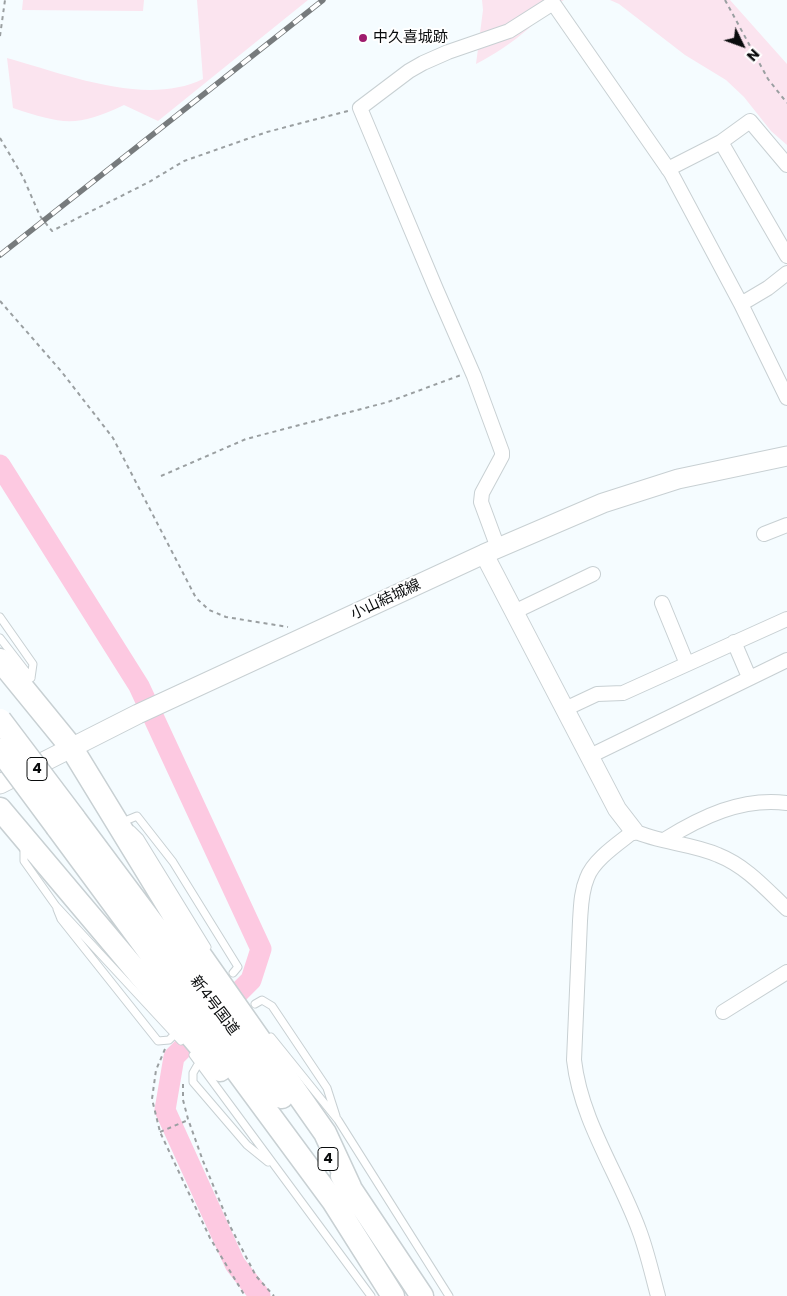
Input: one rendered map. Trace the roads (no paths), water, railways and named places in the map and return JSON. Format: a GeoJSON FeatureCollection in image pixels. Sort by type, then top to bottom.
{"type":"FeatureCollection","features":[{"type":"Feature","properties":{"kind":"highway"},"geometry":{"type":"LineString","coordinates":[[0,660],[26,683],[71,747],[184,932],[196,1015]]}},
{"type":"Feature","properties":{"kind":"highway","name":"新4号国道"},"geometry":{"type":"LineString","coordinates":[[0,720],[66,823],[196,1015],[422,1296]]}},
{"type":"Feature","properties":{"kind":"highway","name":"新4号国道"},"geometry":{"type":"LineString","coordinates":[[0,750],[66,823]]}},
{"type":"Feature","properties":{"kind":"highway"},"geometry":{"type":"LineString","coordinates":[[0,809],[24,837],[196,1015],[216,1041],[325,1133],[341,1194]]}},
{"type":"Feature","properties":{"kind":"highway","name":"新4号国道"},"geometry":{"type":"LineString","coordinates":[[341,1194],[394,1296]]}},
{"type":"Feature","properties":{"kind":"main road","name":"小山結城線"},"geometry":{"type":"LineString","coordinates":[[0,784],[138,714],[491,551],[620,497],[678,479],[787,456]]}},
{"type":"Feature","properties":{"kind":"street"},"geometry":{"type":"LineString","coordinates":[[787,398],[741,304],[668,170],[553,3],[509,31],[448,52],[423,63],[409,71],[360,108],[472,370],[502,452],[502,456],[482,493],[481,502],[491,551],[514,612],[617,809],[634,831],[649,838],[717,854],[742,867],[787,909]]}},
{"type":"Feature","properties":{"kind":"street"},"geometry":{"type":"LineString","coordinates":[[668,170],[721,142],[750,121],[787,165]]}},
{"type":"Feature","properties":{"kind":"street"},"geometry":{"type":"LineString","coordinates":[[721,142],[787,256]]}},
{"type":"Feature","properties":{"kind":"street"},"geometry":{"type":"LineString","coordinates":[[741,304],[768,288],[787,273]]}},
{"type":"Feature","properties":{"kind":"street"},"geometry":{"type":"LineString","coordinates":[[764,534],[787,525]]}},
{"type":"Feature","properties":{"kind":"street"},"geometry":{"type":"LineString","coordinates":[[514,612],[593,574]]}},
{"type":"Feature","properties":{"kind":"street"},"geometry":{"type":"LineString","coordinates":[[662,603],[687,664]]}},
{"type":"Feature","properties":{"kind":"street"},"geometry":{"type":"LineString","coordinates":[[565,709],[596,694],[623,692],[787,618]]}},
{"type":"Feature","properties":{"kind":"street"},"geometry":{"type":"LineString","coordinates":[[734,642],[749,677]]}},
{"type":"Feature","properties":{"kind":"street"},"geometry":{"type":"LineString","coordinates":[[590,756],[787,660]]}},
{"type":"Feature","properties":{"kind":"street"},"geometry":{"type":"LineString","coordinates":[[664,840],[690,824],[747,803],[787,802]]}},
{"type":"Feature","properties":{"kind":"street"},"geometry":{"type":"LineString","coordinates":[[634,831],[600,859],[587,876],[582,899],[574,1060],[580,1095],[639,1230],[658,1296]]}},
{"type":"Feature","properties":{"kind":"street"},"geometry":{"type":"LineString","coordinates":[[723,1012],[787,972]]}},
{"type":"Feature","properties":{"kind":"lane"},"geometry":{"type":"LineString","coordinates":[[0,616],[33,664],[26,683]]}},
{"type":"Feature","properties":{"kind":"lane"},"geometry":{"type":"LineString","coordinates":[[0,638],[26,683]]}},
{"type":"Feature","properties":{"kind":"lane"},"geometry":{"type":"LineString","coordinates":[[118,824],[129,828],[140,838],[213,955]]}},
{"type":"Feature","properties":{"kind":"lane"},"geometry":{"type":"LineString","coordinates":[[24,837],[24,861],[56,906],[61,919],[158,1041],[196,1015],[56,906]]}},
{"type":"Feature","properties":{"kind":"lane"},"geometry":{"type":"LineString","coordinates":[[276,1169],[247,1145],[193,1082],[216,1041],[262,1000],[272,1006],[327,1088],[338,1120]]}},
{"type":"Feature","properties":{"kind":"lane"},"geometry":{"type":"LineString","coordinates":[[264,1029],[338,1120],[449,1296]]}},
{"type":"Feature","properties":{"kind":"lane"},"geometry":{"type":"LineString","coordinates":[[216,1041],[276,1169],[370,1296]]}},
{"type":"Feature","properties":{"kind":"waterway"},"geometry":{"type":"LineString","coordinates":[[0,465],[139,686],[261,949],[251,980],[174,1057],[165,1110],[235,1264],[260,1296]]}},
{"type":"Feature","properties":{"kind":"railway"},"geometry":{"type":"LineString","coordinates":[[0,255],[323,0]]}},
{"type":"Feature","properties":{"kind":"place","name":"中久喜城跡"},"geometry":{"type":"Point","coordinates":[363,38]}}]}
